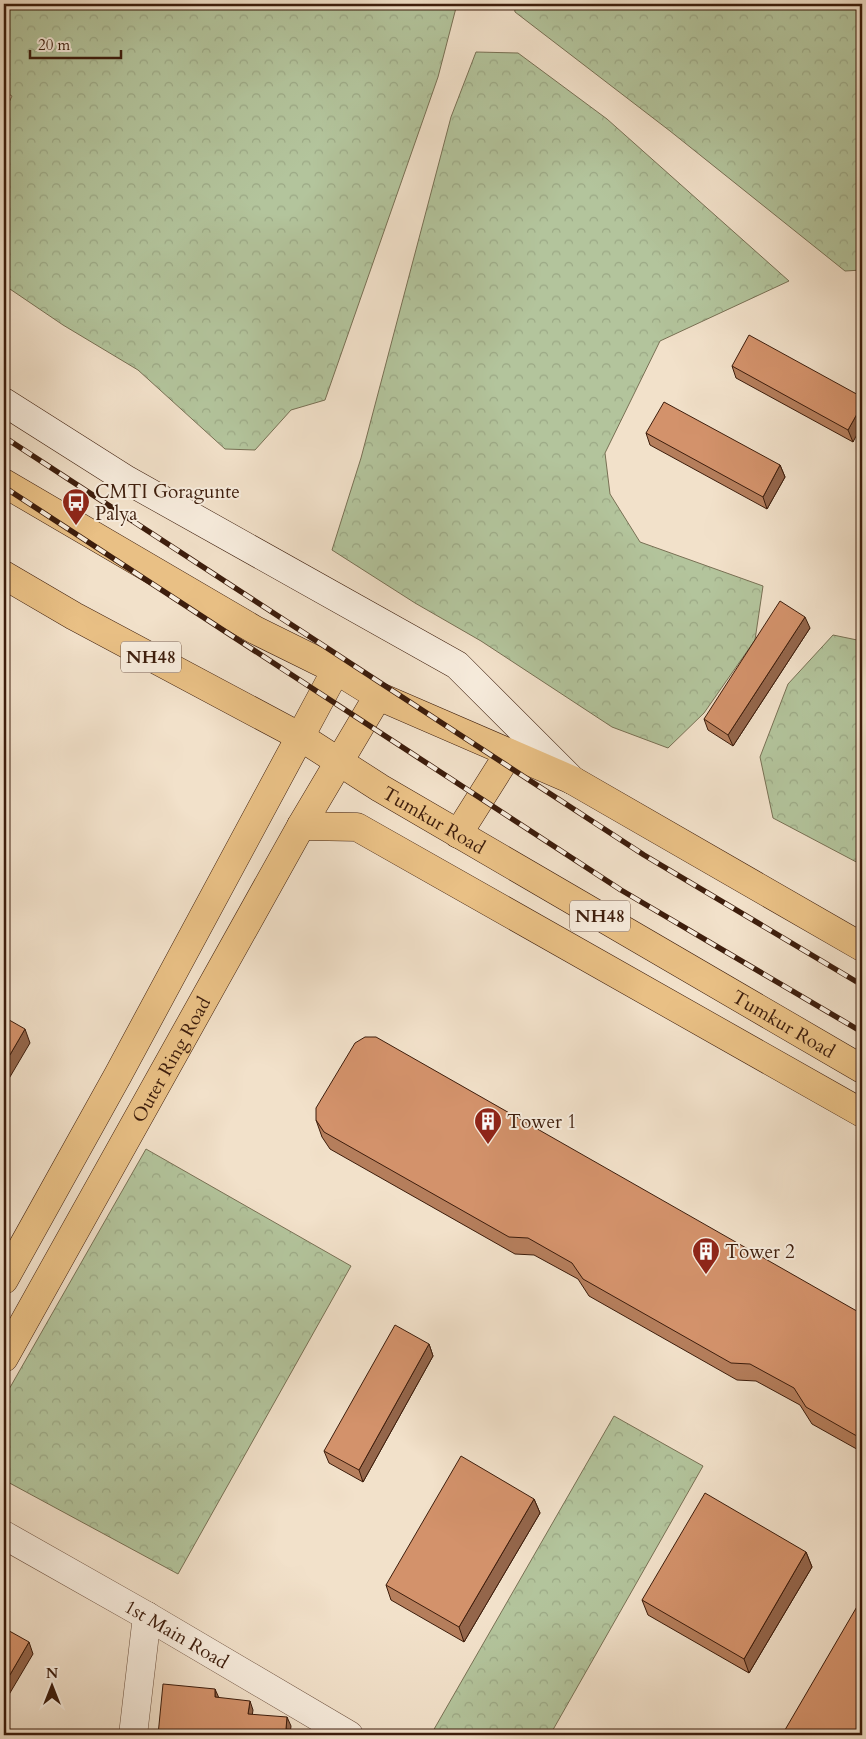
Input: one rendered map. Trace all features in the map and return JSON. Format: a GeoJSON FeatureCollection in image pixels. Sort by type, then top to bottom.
{"type":"FeatureCollection","features":[{"type":"Feature","properties":{"kind":"highway"},"geometry":{"type":"LineString","coordinates":[[4,483],[255,630],[336,670],[378,696],[572,780],[862,947]]}},
{"type":"Feature","properties":{"kind":"highway","name":"Tumkur Road"},"geometry":{"type":"LineString","coordinates":[[4,575],[74,616],[299,736],[380,788],[458,834],[862,1068]]}},
{"type":"Feature","properties":{"kind":"highway","name":"Outer Ring Road"},"geometry":{"type":"LineString","coordinates":[[4,1280],[118,1075],[336,670]]}},
{"type":"Feature","properties":{"kind":"highway","name":"Outer Ring Road"},"geometry":{"type":"LineString","coordinates":[[4,1358],[301,826],[378,696]]}},
{"type":"Feature","properties":{"kind":"highway"},"geometry":{"type":"LineString","coordinates":[[458,834],[509,753]]}},
{"type":"Feature","properties":{"kind":"highway"},"geometry":{"type":"LineString","coordinates":[[301,826],[357,827],[862,1113]]}},
{"type":"Feature","properties":{"kind":"street"},"geometry":{"type":"LineString","coordinates":[[4,402],[127,480],[457,665],[572,780]]}},
{"type":"Feature","properties":{"kind":"street","name":"1st Main Road"},"geometry":{"type":"LineString","coordinates":[[4,1535],[147,1616],[349,1735]]}},
{"type":"Feature","properties":{"kind":"street"},"geometry":{"type":"LineString","coordinates":[[133,1735],[147,1616]]}},
{"type":"Feature","properties":{"kind":"green space"},"geometry":{"type":"Polygon","coordinates":[[[4,4],[457,4],[438,77],[325,400],[291,410],[255,450],[225,449],[138,370],[63,325],[4,285],[4,113],[12,96],[4,91],[4,4]]]}},
{"type":"Feature","properties":{"kind":"green space"},"geometry":{"type":"Polygon","coordinates":[[[514,4],[862,4],[862,270],[845,271],[670,131],[515,12],[514,4]]]}},
{"type":"Feature","properties":{"kind":"green space"},"geometry":{"type":"Polygon","coordinates":[[[476,52],[518,53],[607,119],[789,281],[660,341],[605,453],[610,494],[640,542],[763,586],[755,640],[704,713],[668,748],[612,727],[481,641],[415,603],[332,550],[361,458],[451,117],[476,52]]]}},
{"type":"Feature","properties":{"kind":"green space"},"geometry":{"type":"Polygon","coordinates":[[[833,635],[862,641],[862,865],[773,818],[760,757],[788,684],[833,635]]]}},
{"type":"Feature","properties":{"kind":"green space"},"geometry":{"type":"Polygon","coordinates":[[[146,1149],[351,1266],[178,1574],[4,1480],[4,1398],[146,1149]]]}},
{"type":"Feature","properties":{"kind":"green space"},"geometry":{"type":"Polygon","coordinates":[[[614,1416],[703,1466],[550,1735],[439,1735],[433,1731],[614,1416]]]}},
{"type":"Feature","properties":{"kind":"building"},"geometry":{"type":"Polygon","coordinates":[[[749,335],[862,397],[862,405],[848,430],[732,366],[749,335]]]}},
{"type":"Feature","properties":{"kind":"building"},"geometry":{"type":"Polygon","coordinates":[[[664,402],[780,465],[763,497],[646,433],[664,402]]]}},
{"type":"Feature","properties":{"kind":"building"},"geometry":{"type":"Polygon","coordinates":[[[780,601],[805,617],[728,735],[704,719],[780,601]]]}},
{"type":"Feature","properties":{"kind":"building"},"geometry":{"type":"Polygon","coordinates":[[[4,1017],[25,1029],[4,1065],[4,1017]]]}},
{"type":"Feature","properties":{"kind":"building"},"geometry":{"type":"Polygon","coordinates":[[[365,1037],[376,1037],[862,1314],[862,1439],[806,1407],[794,1388],[750,1364],[731,1363],[583,1279],[572,1263],[528,1238],[509,1237],[324,1132],[316,1120],[316,1108],[355,1043],[365,1037]]]}},
{"type":"Feature","properties":{"kind":"building"},"geometry":{"type":"Polygon","coordinates":[[[395,1325],[429,1344],[359,1470],[324,1451],[395,1325]]]}},
{"type":"Feature","properties":{"kind":"building"},"geometry":{"type":"Polygon","coordinates":[[[461,1456],[534,1499],[459,1627],[386,1585],[461,1456]]]}},
{"type":"Feature","properties":{"kind":"building"},"geometry":{"type":"Polygon","coordinates":[[[705,1493],[806,1552],[744,1659],[642,1600],[705,1493]]]}},
{"type":"Feature","properties":{"kind":"building"},"geometry":{"type":"Polygon","coordinates":[[[862,1598],[862,1735],[782,1735],[862,1598]]]}},
{"type":"Feature","properties":{"kind":"building"},"geometry":{"type":"Polygon","coordinates":[[[4,1628],[29,1642],[4,1685],[4,1628]]]}},
{"type":"Feature","properties":{"kind":"building"},"geometry":{"type":"Polygon","coordinates":[[[163,1684],[215,1689],[215,1697],[250,1701],[248,1714],[287,1717],[286,1729],[327,1733],[326,1735],[158,1735],[163,1684]]]}},
{"type":"Feature","properties":{"kind":"railway"},"geometry":{"type":"LineString","coordinates":[[4,437],[644,855],[862,985]]}},
{"type":"Feature","properties":{"kind":"railway"},"geometry":{"type":"LineString","coordinates":[[4,487],[621,890],[862,1032]]}},
{"type":"Feature","properties":{"kind":"place","name":"CMTI Goragunte Palya"},"geometry":{"type":"Point","coordinates":[76,526]}},
{"type":"Feature","properties":{"kind":"place","name":"Tower 1"},"geometry":{"type":"Point","coordinates":[488,1145]}},
{"type":"Feature","properties":{"kind":"place","name":"Tower 2"},"geometry":{"type":"Point","coordinates":[706,1275]}}]}
